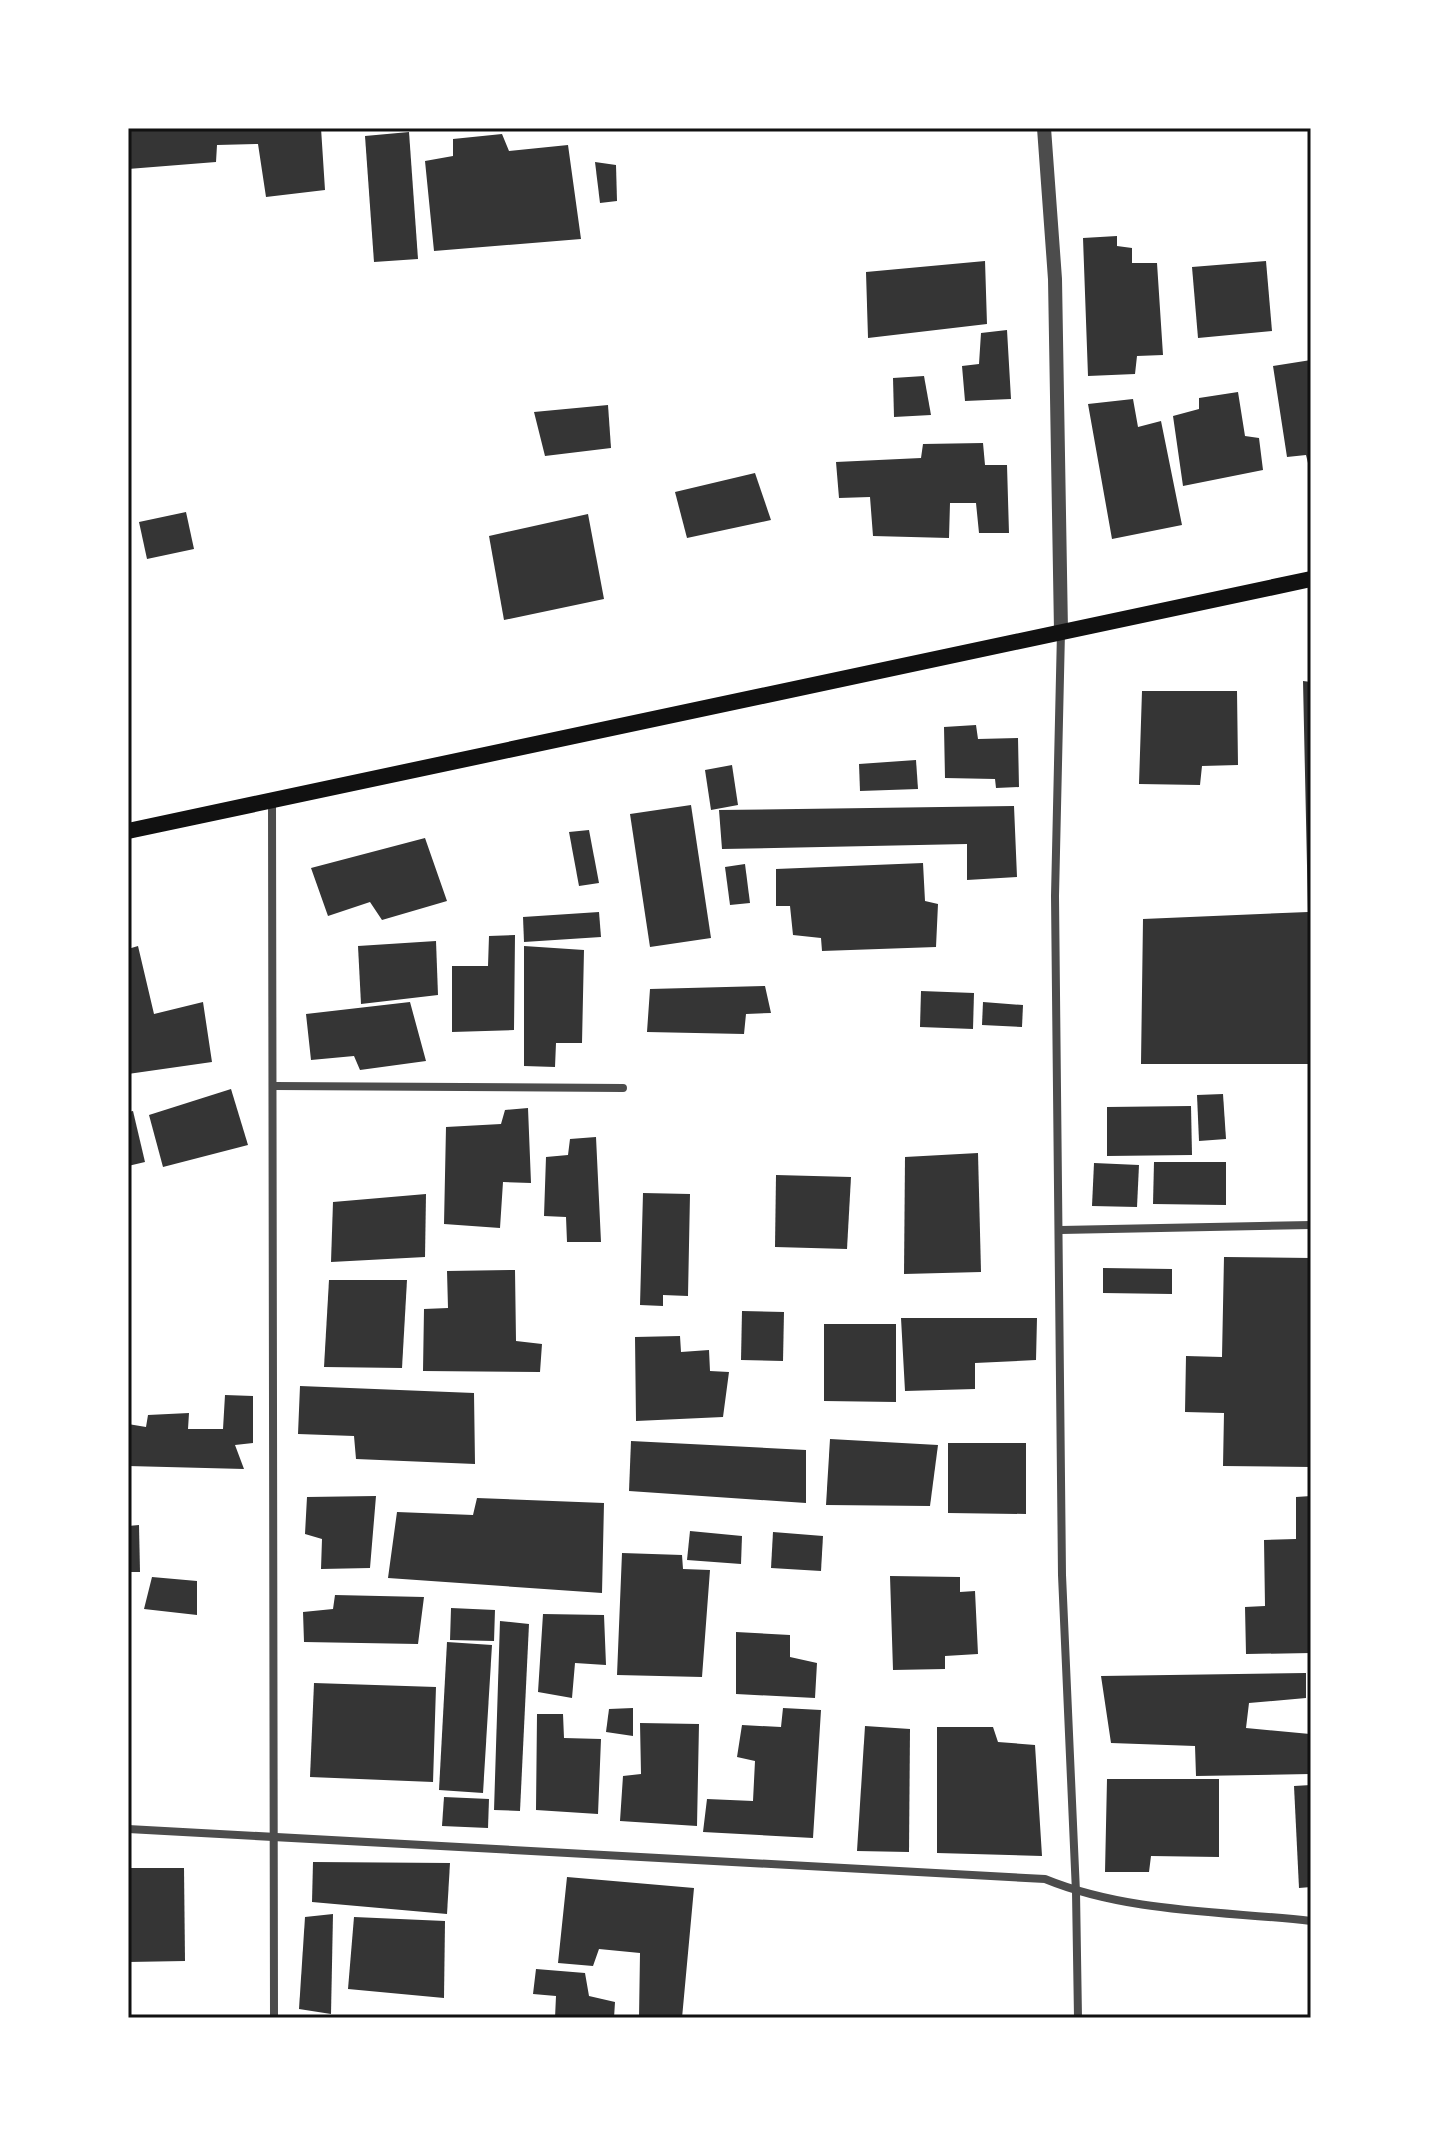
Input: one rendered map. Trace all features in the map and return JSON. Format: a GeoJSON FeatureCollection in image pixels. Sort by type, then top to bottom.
{"type":"FeatureCollection","features":[{"type":"Feature","properties":{"kind":"main road"},"geometry":{"type":"LineString","coordinates":[[128,831],[1311,579]]}},
{"type":"Feature","properties":{"kind":"street"},"geometry":{"type":"LineString","coordinates":[[1044,128],[1055,279],[1061,631],[1055,896],[1061,1230],[1062,1575],[1076,1892],[1078,2018]]}},
{"type":"Feature","properties":{"kind":"street"},"geometry":{"type":"LineString","coordinates":[[272,799],[274,2018]]}},
{"type":"Feature","properties":{"kind":"street"},"geometry":{"type":"LineString","coordinates":[[274,1086],[623,1088]]}},
{"type":"Feature","properties":{"kind":"street"},"geometry":{"type":"LineString","coordinates":[[1061,1230],[1311,1225]]}},
{"type":"Feature","properties":{"kind":"street"},"geometry":{"type":"LineString","coordinates":[[128,1829],[1045,1879],[1076,1892],[1119,1901],[1311,1921]]}},
{"type":"Feature","properties":{"kind":"building"},"geometry":{"type":"Polygon","coordinates":[[[128,128],[321,128],[325,190],[266,197],[258,144],[217,145],[216,162],[128,169],[128,128]]]}},
{"type":"Feature","properties":{"kind":"building"},"geometry":{"type":"Polygon","coordinates":[[[409,132],[418,259],[374,262],[365,136],[409,132]]]}},
{"type":"Feature","properties":{"kind":"building"},"geometry":{"type":"Polygon","coordinates":[[[502,134],[509,151],[568,145],[581,239],[434,251],[425,161],[453,156],[453,139],[502,134]]]}},
{"type":"Feature","properties":{"kind":"building"},"geometry":{"type":"Polygon","coordinates":[[[595,162],[616,165],[617,201],[600,203],[595,162]]]}},
{"type":"Feature","properties":{"kind":"building"},"geometry":{"type":"Polygon","coordinates":[[[1117,236],[1117,246],[1132,248],[1132,263],[1157,263],[1163,355],[1137,356],[1135,374],[1088,376],[1083,238],[1117,236]]]}},
{"type":"Feature","properties":{"kind":"building"},"geometry":{"type":"Polygon","coordinates":[[[985,261],[987,324],[868,338],[866,272],[985,261]]]}},
{"type":"Feature","properties":{"kind":"building"},"geometry":{"type":"Polygon","coordinates":[[[1266,261],[1272,331],[1198,338],[1192,267],[1266,261]]]}},
{"type":"Feature","properties":{"kind":"building"},"geometry":{"type":"Polygon","coordinates":[[[1007,330],[1011,399],[965,401],[962,366],[979,364],[981,333],[1007,330]]]}},
{"type":"Feature","properties":{"kind":"building"},"geometry":{"type":"Polygon","coordinates":[[[1311,360],[1310,471],[1306,455],[1287,457],[1273,366],[1311,360]]]}},
{"type":"Feature","properties":{"kind":"building"},"geometry":{"type":"Polygon","coordinates":[[[924,376],[931,415],[894,417],[893,378],[924,376]]]}},
{"type":"Feature","properties":{"kind":"building"},"geometry":{"type":"Polygon","coordinates":[[[1238,392],[1245,436],[1259,438],[1263,470],[1183,486],[1173,416],[1199,409],[1199,398],[1238,392]]]}},
{"type":"Feature","properties":{"kind":"building"},"geometry":{"type":"Polygon","coordinates":[[[1133,399],[1138,427],[1161,421],[1182,525],[1112,539],[1088,404],[1133,399]]]}},
{"type":"Feature","properties":{"kind":"building"},"geometry":{"type":"Polygon","coordinates":[[[608,405],[611,448],[545,456],[534,412],[608,405]]]}},
{"type":"Feature","properties":{"kind":"building"},"geometry":{"type":"Polygon","coordinates":[[[983,443],[985,465],[1007,465],[1009,533],[979,533],[976,503],[950,503],[949,538],[873,536],[870,497],[839,498],[836,462],[921,458],[923,444],[983,443]]]}},
{"type":"Feature","properties":{"kind":"building"},"geometry":{"type":"Polygon","coordinates":[[[755,473],[771,520],[687,538],[675,492],[755,473]]]}},
{"type":"Feature","properties":{"kind":"building"},"geometry":{"type":"Polygon","coordinates":[[[186,512],[194,549],[147,559],[139,522],[186,512]]]}},
{"type":"Feature","properties":{"kind":"building"},"geometry":{"type":"Polygon","coordinates":[[[588,514],[604,599],[504,620],[489,536],[588,514]]]}},
{"type":"Feature","properties":{"kind":"building"},"geometry":{"type":"Polygon","coordinates":[[[1303,681],[1311,682],[1311,1064],[1141,1064],[1143,919],[1308,912],[1303,681]]]}},
{"type":"Feature","properties":{"kind":"building"},"geometry":{"type":"Polygon","coordinates":[[[1142,691],[1237,691],[1238,765],[1202,766],[1200,785],[1139,784],[1142,691]]]}},
{"type":"Feature","properties":{"kind":"building"},"geometry":{"type":"Polygon","coordinates":[[[976,725],[978,739],[1018,738],[1019,787],[996,788],[995,779],[945,778],[944,727],[976,725]]]}},
{"type":"Feature","properties":{"kind":"building"},"geometry":{"type":"Polygon","coordinates":[[[916,760],[918,789],[860,791],[859,764],[916,760]]]}},
{"type":"Feature","properties":{"kind":"building"},"geometry":{"type":"Polygon","coordinates":[[[732,765],[738,805],[711,810],[705,770],[732,765]]]}},
{"type":"Feature","properties":{"kind":"building"},"geometry":{"type":"Polygon","coordinates":[[[691,805],[711,938],[650,947],[630,814],[691,805]]]}},
{"type":"Feature","properties":{"kind":"building"},"geometry":{"type":"Polygon","coordinates":[[[1014,806],[1017,877],[967,880],[967,844],[722,849],[719,810],[1014,806]]]}},
{"type":"Feature","properties":{"kind":"building"},"geometry":{"type":"Polygon","coordinates":[[[589,830],[599,883],[579,886],[569,832],[589,830]]]}},
{"type":"Feature","properties":{"kind":"building"},"geometry":{"type":"Polygon","coordinates":[[[425,838],[447,901],[382,920],[370,902],[328,916],[311,868],[425,838]]]}},
{"type":"Feature","properties":{"kind":"building"},"geometry":{"type":"Polygon","coordinates":[[[923,863],[925,901],[938,904],[936,947],[822,951],[821,938],[793,935],[790,906],[776,906],[776,869],[923,863]]]}},
{"type":"Feature","properties":{"kind":"building"},"geometry":{"type":"Polygon","coordinates":[[[745,864],[750,903],[730,905],[725,867],[745,864]]]}},
{"type":"Feature","properties":{"kind":"building"},"geometry":{"type":"Polygon","coordinates":[[[599,912],[601,937],[524,942],[523,917],[599,912]]]}},
{"type":"Feature","properties":{"kind":"building"},"geometry":{"type":"Polygon","coordinates":[[[515,935],[514,1030],[452,1032],[452,966],[488,966],[489,936],[515,935]]]}},
{"type":"Feature","properties":{"kind":"building"},"geometry":{"type":"Polygon","coordinates":[[[436,941],[438,995],[361,1004],[358,946],[436,941]]]}},
{"type":"Feature","properties":{"kind":"building"},"geometry":{"type":"Polygon","coordinates":[[[138,946],[154,1014],[203,1002],[212,1062],[128,1074],[128,949],[138,946]]]}},
{"type":"Feature","properties":{"kind":"building"},"geometry":{"type":"Polygon","coordinates":[[[524,946],[584,950],[582,1043],[556,1043],[555,1067],[524,1066],[524,946]]]}},
{"type":"Feature","properties":{"kind":"building"},"geometry":{"type":"Polygon","coordinates":[[[765,986],[771,1013],[746,1014],[744,1034],[647,1032],[650,989],[765,986]]]}},
{"type":"Feature","properties":{"kind":"building"},"geometry":{"type":"Polygon","coordinates":[[[921,991],[974,993],[973,1029],[920,1027],[921,991]]]}},
{"type":"Feature","properties":{"kind":"building"},"geometry":{"type":"Polygon","coordinates":[[[410,1002],[426,1061],[360,1070],[354,1056],[311,1060],[306,1014],[410,1002]]]}},
{"type":"Feature","properties":{"kind":"building"},"geometry":{"type":"Polygon","coordinates":[[[983,1002],[1023,1005],[1022,1027],[982,1025],[983,1002]]]}},
{"type":"Feature","properties":{"kind":"building"},"geometry":{"type":"Polygon","coordinates":[[[231,1089],[248,1145],[163,1167],[149,1115],[231,1089]]]}},
{"type":"Feature","properties":{"kind":"building"},"geometry":{"type":"Polygon","coordinates":[[[1223,1094],[1226,1139],[1199,1141],[1197,1095],[1223,1094]]]}},
{"type":"Feature","properties":{"kind":"building"},"geometry":{"type":"Polygon","coordinates":[[[1191,1106],[1192,1155],[1107,1156],[1107,1107],[1191,1106]]]}},
{"type":"Feature","properties":{"kind":"building"},"geometry":{"type":"Polygon","coordinates":[[[528,1108],[531,1183],[503,1182],[500,1228],[444,1224],[446,1127],[501,1124],[505,1110],[528,1108]]]}},
{"type":"Feature","properties":{"kind":"building"},"geometry":{"type":"Polygon","coordinates":[[[133,1111],[145,1162],[128,1166],[128,1112],[133,1111]]]}},
{"type":"Feature","properties":{"kind":"building"},"geometry":{"type":"Polygon","coordinates":[[[596,1137],[601,1242],[567,1242],[566,1217],[544,1216],[546,1157],[568,1155],[570,1139],[596,1137]]]}},
{"type":"Feature","properties":{"kind":"building"},"geometry":{"type":"Polygon","coordinates":[[[978,1153],[981,1272],[904,1274],[905,1157],[978,1153]]]}},
{"type":"Feature","properties":{"kind":"building"},"geometry":{"type":"Polygon","coordinates":[[[1154,1162],[1226,1162],[1226,1205],[1153,1204],[1154,1162]]]}},
{"type":"Feature","properties":{"kind":"building"},"geometry":{"type":"Polygon","coordinates":[[[1094,1163],[1139,1165],[1137,1207],[1092,1206],[1094,1163]]]}},
{"type":"Feature","properties":{"kind":"building"},"geometry":{"type":"Polygon","coordinates":[[[776,1175],[851,1177],[847,1249],[775,1247],[776,1175]]]}},
{"type":"Feature","properties":{"kind":"building"},"geometry":{"type":"Polygon","coordinates":[[[643,1193],[690,1194],[688,1296],[663,1295],[663,1306],[640,1305],[643,1193]]]}},
{"type":"Feature","properties":{"kind":"building"},"geometry":{"type":"Polygon","coordinates":[[[426,1194],[425,1257],[331,1262],[333,1202],[426,1194]]]}},
{"type":"Feature","properties":{"kind":"building"},"geometry":{"type":"Polygon","coordinates":[[[1224,1257],[1311,1258],[1311,1467],[1223,1466],[1224,1413],[1185,1412],[1186,1356],[1222,1357],[1224,1257]]]}},
{"type":"Feature","properties":{"kind":"building"},"geometry":{"type":"Polygon","coordinates":[[[1103,1268],[1172,1269],[1172,1294],[1103,1293],[1103,1268]]]}},
{"type":"Feature","properties":{"kind":"building"},"geometry":{"type":"Polygon","coordinates":[[[515,1270],[516,1341],[542,1344],[540,1372],[423,1371],[424,1309],[448,1308],[447,1271],[515,1270]]]}},
{"type":"Feature","properties":{"kind":"building"},"geometry":{"type":"Polygon","coordinates":[[[329,1280],[407,1280],[402,1368],[324,1367],[329,1280]]]}},
{"type":"Feature","properties":{"kind":"building"},"geometry":{"type":"Polygon","coordinates":[[[742,1311],[784,1312],[783,1361],[741,1360],[742,1311]]]}},
{"type":"Feature","properties":{"kind":"building"},"geometry":{"type":"Polygon","coordinates":[[[901,1318],[1037,1318],[1036,1360],[975,1363],[975,1389],[905,1391],[901,1318]]]}},
{"type":"Feature","properties":{"kind":"building"},"geometry":{"type":"Polygon","coordinates":[[[824,1324],[896,1324],[896,1402],[824,1401],[824,1324]]]}},
{"type":"Feature","properties":{"kind":"building"},"geometry":{"type":"Polygon","coordinates":[[[680,1336],[681,1352],[709,1350],[710,1371],[729,1372],[723,1417],[636,1421],[635,1337],[680,1336]]]}},
{"type":"Feature","properties":{"kind":"building"},"geometry":{"type":"Polygon","coordinates":[[[300,1386],[474,1393],[475,1464],[356,1459],[354,1436],[298,1434],[300,1386]]]}},
{"type":"Feature","properties":{"kind":"building"},"geometry":{"type":"Polygon","coordinates":[[[225,1395],[253,1396],[253,1443],[235,1445],[244,1469],[128,1466],[128,1424],[146,1427],[148,1415],[189,1413],[188,1429],[223,1429],[225,1395]]]}},
{"type":"Feature","properties":{"kind":"building"},"geometry":{"type":"Polygon","coordinates":[[[830,1439],[938,1445],[930,1506],[826,1505],[830,1439]]]}},
{"type":"Feature","properties":{"kind":"building"},"geometry":{"type":"Polygon","coordinates":[[[631,1441],[806,1450],[806,1503],[629,1491],[631,1441]]]}},
{"type":"Feature","properties":{"kind":"building"},"geometry":{"type":"Polygon","coordinates":[[[948,1443],[1026,1443],[1026,1514],[948,1513],[948,1443]]]}},
{"type":"Feature","properties":{"kind":"building"},"geometry":{"type":"Polygon","coordinates":[[[376,1496],[370,1568],[321,1569],[322,1539],[305,1534],[307,1497],[376,1496]]]}},
{"type":"Feature","properties":{"kind":"building"},"geometry":{"type":"Polygon","coordinates":[[[1311,1496],[1311,1653],[1246,1654],[1245,1607],[1265,1606],[1264,1540],[1296,1539],[1296,1497],[1311,1496]]]}},
{"type":"Feature","properties":{"kind":"building"},"geometry":{"type":"Polygon","coordinates":[[[477,1498],[604,1503],[602,1593],[388,1578],[397,1512],[473,1515],[477,1498]]]}},
{"type":"Feature","properties":{"kind":"building"},"geometry":{"type":"Polygon","coordinates":[[[139,1525],[140,1572],[128,1572],[128,1526],[139,1525]]]}},
{"type":"Feature","properties":{"kind":"building"},"geometry":{"type":"Polygon","coordinates":[[[690,1531],[742,1536],[741,1564],[687,1560],[690,1531]]]}},
{"type":"Feature","properties":{"kind":"building"},"geometry":{"type":"Polygon","coordinates":[[[773,1532],[823,1536],[821,1571],[771,1568],[773,1532]]]}},
{"type":"Feature","properties":{"kind":"building"},"geometry":{"type":"Polygon","coordinates":[[[622,1553],[682,1555],[683,1569],[710,1570],[702,1677],[617,1675],[622,1553]]]}},
{"type":"Feature","properties":{"kind":"building"},"geometry":{"type":"Polygon","coordinates":[[[890,1576],[960,1577],[960,1592],[975,1591],[978,1654],[945,1656],[945,1669],[893,1670],[890,1576]]]}},
{"type":"Feature","properties":{"kind":"building"},"geometry":{"type":"Polygon","coordinates":[[[152,1577],[197,1581],[197,1615],[144,1609],[152,1577]]]}},
{"type":"Feature","properties":{"kind":"building"},"geometry":{"type":"Polygon","coordinates":[[[335,1595],[424,1597],[418,1644],[304,1642],[303,1612],[333,1609],[335,1595]]]}},
{"type":"Feature","properties":{"kind":"building"},"geometry":{"type":"Polygon","coordinates":[[[451,1608],[495,1610],[494,1641],[450,1640],[451,1608]]]}},
{"type":"Feature","properties":{"kind":"building"},"geometry":{"type":"Polygon","coordinates":[[[543,1614],[604,1615],[606,1665],[575,1663],[572,1698],[538,1692],[543,1614]]]}},
{"type":"Feature","properties":{"kind":"building"},"geometry":{"type":"Polygon","coordinates":[[[500,1621],[529,1624],[520,1811],[494,1810],[500,1621]]]}},
{"type":"Feature","properties":{"kind":"building"},"geometry":{"type":"Polygon","coordinates":[[[736,1632],[790,1635],[790,1657],[817,1663],[815,1698],[736,1694],[736,1632]]]}},
{"type":"Feature","properties":{"kind":"building"},"geometry":{"type":"Polygon","coordinates":[[[447,1642],[492,1645],[483,1793],[439,1790],[447,1642]]]}},
{"type":"Feature","properties":{"kind":"building"},"geometry":{"type":"Polygon","coordinates":[[[1306,1673],[1306,1698],[1249,1703],[1246,1728],[1310,1734],[1310,1774],[1196,1776],[1195,1746],[1111,1743],[1101,1676],[1306,1673]]]}},
{"type":"Feature","properties":{"kind":"building"},"geometry":{"type":"Polygon","coordinates":[[[314,1683],[436,1687],[433,1782],[310,1777],[314,1683]]]}},
{"type":"Feature","properties":{"kind":"building"},"geometry":{"type":"Polygon","coordinates":[[[633,1708],[633,1736],[606,1732],[609,1709],[633,1708]]]}},
{"type":"Feature","properties":{"kind":"building"},"geometry":{"type":"Polygon","coordinates":[[[783,1708],[821,1710],[813,1838],[703,1832],[707,1799],[753,1801],[755,1761],[737,1757],[742,1725],[781,1727],[783,1708]]]}},
{"type":"Feature","properties":{"kind":"building"},"geometry":{"type":"Polygon","coordinates":[[[537,1714],[563,1714],[564,1738],[601,1739],[598,1814],[536,1810],[537,1714]]]}},
{"type":"Feature","properties":{"kind":"building"},"geometry":{"type":"Polygon","coordinates":[[[640,1723],[699,1724],[697,1826],[620,1821],[623,1776],[641,1774],[640,1723]]]}},
{"type":"Feature","properties":{"kind":"building"},"geometry":{"type":"Polygon","coordinates":[[[865,1726],[910,1729],[909,1852],[857,1851],[865,1726]]]}},
{"type":"Feature","properties":{"kind":"building"},"geometry":{"type":"Polygon","coordinates":[[[937,1727],[993,1727],[998,1742],[1035,1745],[1042,1856],[937,1853],[937,1727]]]}},
{"type":"Feature","properties":{"kind":"building"},"geometry":{"type":"Polygon","coordinates":[[[1107,1779],[1219,1779],[1219,1857],[1151,1856],[1149,1872],[1105,1872],[1107,1779]]]}},
{"type":"Feature","properties":{"kind":"building"},"geometry":{"type":"Polygon","coordinates":[[[1311,1785],[1311,1887],[1299,1888],[1294,1786],[1311,1785]]]}},
{"type":"Feature","properties":{"kind":"building"},"geometry":{"type":"Polygon","coordinates":[[[444,1797],[489,1799],[488,1828],[442,1826],[444,1797]]]}},
{"type":"Feature","properties":{"kind":"building"},"geometry":{"type":"Polygon","coordinates":[[[313,1862],[450,1863],[447,1914],[312,1902],[313,1862]]]}},
{"type":"Feature","properties":{"kind":"building"},"geometry":{"type":"Polygon","coordinates":[[[128,1868],[184,1868],[185,1961],[128,1962],[128,1868]]]}},
{"type":"Feature","properties":{"kind":"building"},"geometry":{"type":"Polygon","coordinates":[[[567,1877],[694,1888],[682,2018],[639,2018],[640,1953],[599,1949],[593,1966],[558,1963],[567,1877]]]}},
{"type":"Feature","properties":{"kind":"building"},"geometry":{"type":"Polygon","coordinates":[[[333,1914],[331,2014],[299,2009],[305,1917],[333,1914]]]}},
{"type":"Feature","properties":{"kind":"building"},"geometry":{"type":"Polygon","coordinates":[[[354,1917],[445,1921],[444,1998],[348,1989],[354,1917]]]}},
{"type":"Feature","properties":{"kind":"building"},"geometry":{"type":"Polygon","coordinates":[[[536,1969],[585,1973],[589,1996],[615,2002],[614,2018],[555,2018],[556,1996],[533,1994],[536,1969]]]}}]}
